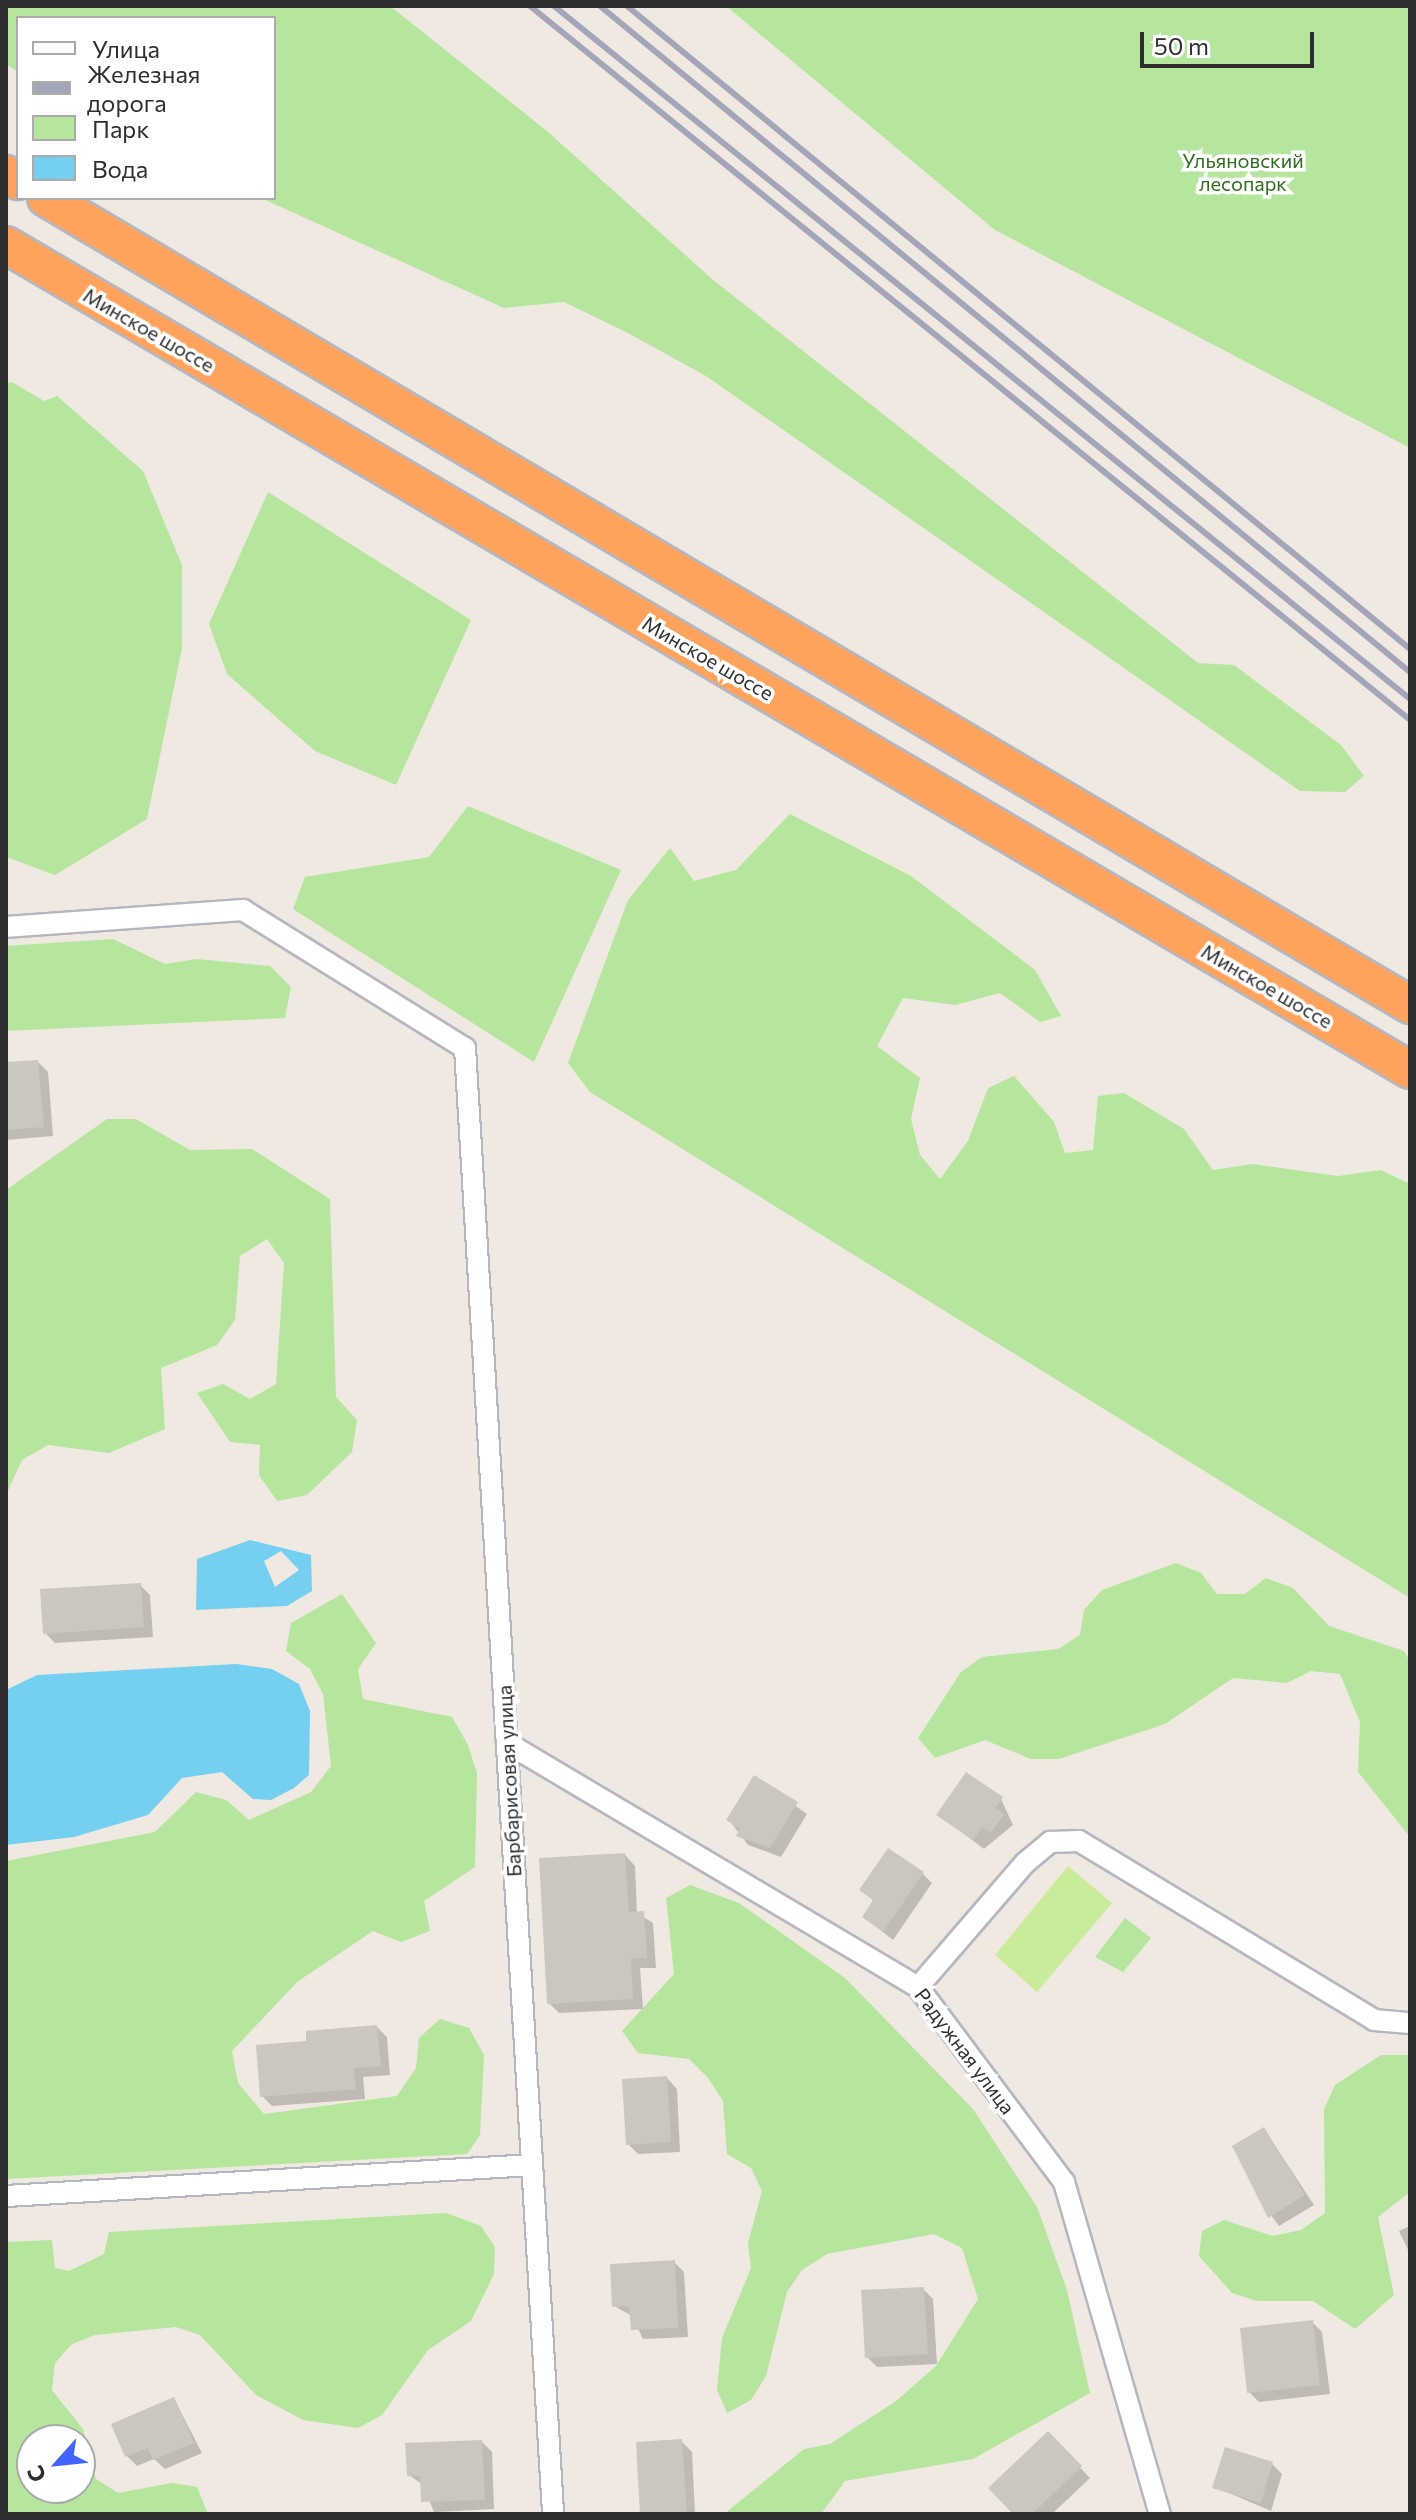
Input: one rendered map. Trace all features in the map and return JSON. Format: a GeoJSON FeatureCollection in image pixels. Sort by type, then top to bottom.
{"type":"FeatureCollection","features":[{"type":"Feature","properties":{"kind":"highway"},"geometry":{"type":"LineString","coordinates":[[49,200],[1410,1005]]}},
{"type":"Feature","properties":{"kind":"highway","name":"Минское шоссе"},"geometry":{"type":"LineString","coordinates":[[6,245],[1410,1070]]}},
{"type":"Feature","properties":{"kind":"street","name":"Барбарисовая улица"},"geometry":{"type":"LineString","coordinates":[[6,927],[243,910],[465,1048],[553,2514]]}},
{"type":"Feature","properties":{"kind":"street","name":"Радужная улица"},"geometry":{"type":"LineString","coordinates":[[507,1743],[918,1987],[1064,2182],[1160,2514]]}},
{"type":"Feature","properties":{"kind":"street"},"geometry":{"type":"LineString","coordinates":[[918,1987],[1025,1863],[1050,1842],[1079,1841],[1374,2020],[1410,2023]]}},
{"type":"Feature","properties":{"kind":"street"},"geometry":{"type":"LineString","coordinates":[[6,2196],[532,2165]]}},
{"type":"Feature","properties":{"kind":"green space"},"geometry":{"type":"Polygon","coordinates":[[[6,6],[390,6],[547,131],[712,279],[1198,663],[1234,665],[1341,745],[1364,776],[1345,792],[1300,791],[706,376],[628,333],[564,302],[504,308],[265,200],[276,200],[276,16],[16,16],[16,71],[6,64],[6,6]]]}},
{"type":"Feature","properties":{"kind":"green space","name":"Ульяновский лесопарк"},"geometry":{"type":"Polygon","coordinates":[[[726,6],[1410,6],[1410,448],[995,230],[726,6]]]}},
{"type":"Feature","properties":{"kind":"green space"},"geometry":{"type":"Polygon","coordinates":[[[12,382],[44,401],[57,396],[143,471],[182,565],[182,648],[147,819],[55,875],[6,857],[6,384],[12,382]]]}},
{"type":"Feature","properties":{"kind":"green space"},"geometry":{"type":"Polygon","coordinates":[[[268,492],[471,620],[396,785],[315,751],[227,674],[209,624],[268,492]]]}},
{"type":"Feature","properties":{"kind":"green space"},"geometry":{"type":"Polygon","coordinates":[[[468,806],[621,870],[534,1062],[293,909],[305,877],[429,857],[468,806]]]}},
{"type":"Feature","properties":{"kind":"green space"},"geometry":{"type":"Polygon","coordinates":[[[790,814],[911,876],[1035,970],[1061,1016],[1040,1022],[1000,993],[955,1005],[903,998],[877,1046],[920,1078],[911,1119],[920,1155],[940,1179],[968,1141],[988,1088],[1014,1076],[1054,1122],[1065,1153],[1093,1150],[1098,1096],[1124,1093],[1184,1129],[1213,1170],[1252,1164],[1338,1176],[1381,1170],[1410,1184],[1410,1598],[590,1092],[568,1063],[628,900],[670,848],[694,881],[736,870],[790,814]]]}},
{"type":"Feature","properties":{"kind":"green space"},"geometry":{"type":"Polygon","coordinates":[[[113,939],[165,964],[197,959],[270,966],[291,987],[285,1018],[6,1031],[6,946],[113,939]]]}},
{"type":"Feature","properties":{"kind":"green space"},"geometry":{"type":"Polygon","coordinates":[[[107,1119],[136,1119],[190,1150],[252,1149],[330,1199],[336,1397],[357,1420],[352,1452],[307,1495],[277,1501],[259,1475],[260,1445],[230,1442],[197,1393],[223,1384],[250,1399],[276,1384],[284,1263],[267,1239],[240,1256],[235,1320],[217,1345],[161,1368],[165,1429],[109,1453],[48,1445],[22,1460],[6,1495],[6,1190],[107,1119]]]}},
{"type":"Feature","properties":{"kind":"green space"},"geometry":{"type":"Polygon","coordinates":[[[1176,1563],[1201,1573],[1217,1594],[1245,1594],[1266,1578],[1293,1588],[1329,1626],[1404,1651],[1410,1661],[1410,1837],[1358,1772],[1360,1722],[1340,1674],[1311,1671],[1287,1683],[1233,1678],[1165,1724],[1059,1759],[1031,1759],[985,1740],[935,1758],[918,1738],[961,1672],[982,1657],[1058,1649],[1080,1635],[1084,1610],[1102,1590],[1176,1563]]]}},
{"type":"Feature","properties":{"kind":"green space"},"geometry":{"type":"Polygon","coordinates":[[[342,1594],[376,1643],[358,1669],[363,1699],[452,1717],[468,1745],[477,1773],[475,1867],[424,1901],[430,1931],[401,1942],[373,1931],[297,1982],[232,2051],[238,2083],[264,2114],[397,2096],[416,2068],[419,2038],[440,2019],[469,2028],[484,2055],[480,2135],[467,2154],[6,2179],[6,1861],[155,1832],[196,1792],[226,1800],[249,1820],[311,1792],[331,1766],[323,1694],[310,1669],[286,1651],[291,1623],[342,1594]]]}},
{"type":"Feature","properties":{"kind":"green space"},"geometry":{"type":"Polygon","coordinates":[[[1068,1866],[1112,1903],[1037,1992],[995,1955],[1068,1866]]]}},
{"type":"Feature","properties":{"kind":"green space"},"geometry":{"type":"Polygon","coordinates":[[[690,1885],[739,1903],[845,1978],[973,2109],[1037,2207],[1067,2290],[1090,2393],[973,2459],[845,2481],[821,2514],[724,2514],[804,2449],[830,2444],[896,2401],[936,2366],[978,2299],[962,2248],[934,2234],[827,2254],[802,2270],[787,2292],[766,2376],[751,2400],[727,2413],[717,2390],[722,2338],[751,2268],[748,2243],[762,2191],[751,2168],[727,2154],[723,2101],[708,2078],[689,2059],[638,2053],[622,2031],[674,1974],[666,1898],[690,1885]]]}},
{"type":"Feature","properties":{"kind":"green space"},"geometry":{"type":"Polygon","coordinates":[[[1125,1918],[1151,1938],[1123,1972],[1095,1957],[1125,1918]]]}},
{"type":"Feature","properties":{"kind":"green space"},"geometry":{"type":"Polygon","coordinates":[[[1381,2055],[1410,2055],[1410,2192],[1378,2217],[1394,2295],[1355,2329],[1313,2301],[1257,2301],[1232,2293],[1199,2256],[1202,2231],[1224,2220],[1273,2236],[1301,2230],[1325,2213],[1324,2109],[1335,2085],[1381,2055]]]}},
{"type":"Feature","properties":{"kind":"green space"},"geometry":{"type":"Polygon","coordinates":[[[446,2213],[481,2226],[495,2247],[494,2274],[471,2321],[428,2350],[382,2415],[358,2428],[303,2420],[256,2395],[200,2335],[176,2327],[95,2335],[72,2344],[55,2363],[52,2390],[79,2424],[16,2424],[16,2504],[96,2504],[96,2479],[118,2493],[172,2483],[197,2487],[208,2514],[6,2514],[6,2242],[52,2240],[55,2268],[69,2271],[104,2254],[109,2232],[446,2213]]]}},
{"type":"Feature","properties":{"kind":"water"},"geometry":{"type":"Polygon","coordinates":[[[250,1540],[311,1555],[312,1591],[287,1606],[196,1610],[197,1559],[250,1540]],[[281,1551],[264,1561],[275,1587],[299,1570],[281,1551]]]}},
{"type":"Feature","properties":{"kind":"water"},"geometry":{"type":"Polygon","coordinates":[[[236,1664],[272,1669],[299,1684],[310,1711],[309,1775],[294,1788],[271,1800],[253,1799],[222,1772],[182,1778],[148,1815],[74,1837],[6,1845],[6,1690],[37,1675],[236,1664]]]}},
{"type":"Feature","properties":{"kind":"building"},"geometry":{"type":"Polygon","coordinates":[[[38,1060],[44,1127],[6,1130],[6,1062],[38,1060]]]}},
{"type":"Feature","properties":{"kind":"building"},"geometry":{"type":"Polygon","coordinates":[[[141,1583],[144,1627],[43,1634],[40,1589],[141,1583]]]}},
{"type":"Feature","properties":{"kind":"building"},"geometry":{"type":"Polygon","coordinates":[[[966,1772],[1003,1797],[995,1808],[1004,1814],[991,1833],[982,1827],[973,1840],[936,1815],[966,1772]]]}},
{"type":"Feature","properties":{"kind":"building"},"geometry":{"type":"Polygon","coordinates":[[[754,1775],[798,1802],[770,1848],[736,1836],[740,1829],[726,1820],[754,1775]]]}},
{"type":"Feature","properties":{"kind":"building"},"geometry":{"type":"Polygon","coordinates":[[[888,1848],[924,1872],[883,1932],[862,1917],[873,1900],[859,1890],[888,1848]]]}},
{"type":"Feature","properties":{"kind":"building"},"geometry":{"type":"Polygon","coordinates":[[[625,1853],[629,1912],[644,1911],[647,1958],[631,1959],[633,1999],[547,2004],[539,1858],[625,1853]]]}},
{"type":"Feature","properties":{"kind":"building"},"geometry":{"type":"Polygon","coordinates":[[[377,2025],[381,2066],[354,2068],[356,2089],[260,2097],[256,2045],[306,2041],[306,2031],[377,2025]]]}},
{"type":"Feature","properties":{"kind":"building"},"geometry":{"type":"Polygon","coordinates":[[[667,2076],[671,2142],[626,2145],[622,2079],[667,2076]]]}},
{"type":"Feature","properties":{"kind":"building"},"geometry":{"type":"Polygon","coordinates":[[[1264,2127],[1305,2195],[1268,2218],[1232,2146],[1264,2127]]]}},
{"type":"Feature","properties":{"kind":"building"},"geometry":{"type":"Polygon","coordinates":[[[675,2260],[678,2328],[631,2330],[629,2306],[612,2307],[610,2264],[675,2260]]]}},
{"type":"Feature","properties":{"kind":"building"},"geometry":{"type":"Polygon","coordinates":[[[924,2287],[928,2354],[865,2358],[861,2290],[924,2287]]]}},
{"type":"Feature","properties":{"kind":"building"},"geometry":{"type":"Polygon","coordinates":[[[1313,2320],[1320,2385],[1247,2393],[1240,2328],[1313,2320]]]}},
{"type":"Feature","properties":{"kind":"building"},"geometry":{"type":"Polygon","coordinates":[[[174,2397],[194,2443],[153,2460],[148,2448],[125,2457],[111,2424],[174,2397]]]}},
{"type":"Feature","properties":{"kind":"building"},"geometry":{"type":"Polygon","coordinates":[[[1048,2431],[1082,2466],[1032,2514],[1013,2514],[988,2488],[1048,2431]]]}},
{"type":"Feature","properties":{"kind":"building"},"geometry":{"type":"Polygon","coordinates":[[[682,2439],[687,2514],[640,2514],[636,2442],[682,2439]]]}},
{"type":"Feature","properties":{"kind":"building"},"geometry":{"type":"Polygon","coordinates":[[[482,2440],[485,2500],[421,2502],[420,2476],[407,2476],[405,2443],[482,2440]]]}},
{"type":"Feature","properties":{"kind":"building"},"geometry":{"type":"Polygon","coordinates":[[[1225,2447],[1273,2462],[1261,2503],[1212,2488],[1225,2447]]]}},
{"type":"Feature","properties":{"kind":"railway"},"geometry":{"type":"LineString","coordinates":[[530,6],[1410,720]]}},
{"type":"Feature","properties":{"kind":"railway"},"geometry":{"type":"LineString","coordinates":[[554,6],[1410,699]]}},
{"type":"Feature","properties":{"kind":"railway"},"geometry":{"type":"LineString","coordinates":[[600,6],[1410,672]]}},
{"type":"Feature","properties":{"kind":"railway"},"geometry":{"type":"LineString","coordinates":[[627,6],[1410,649]]}}]}
